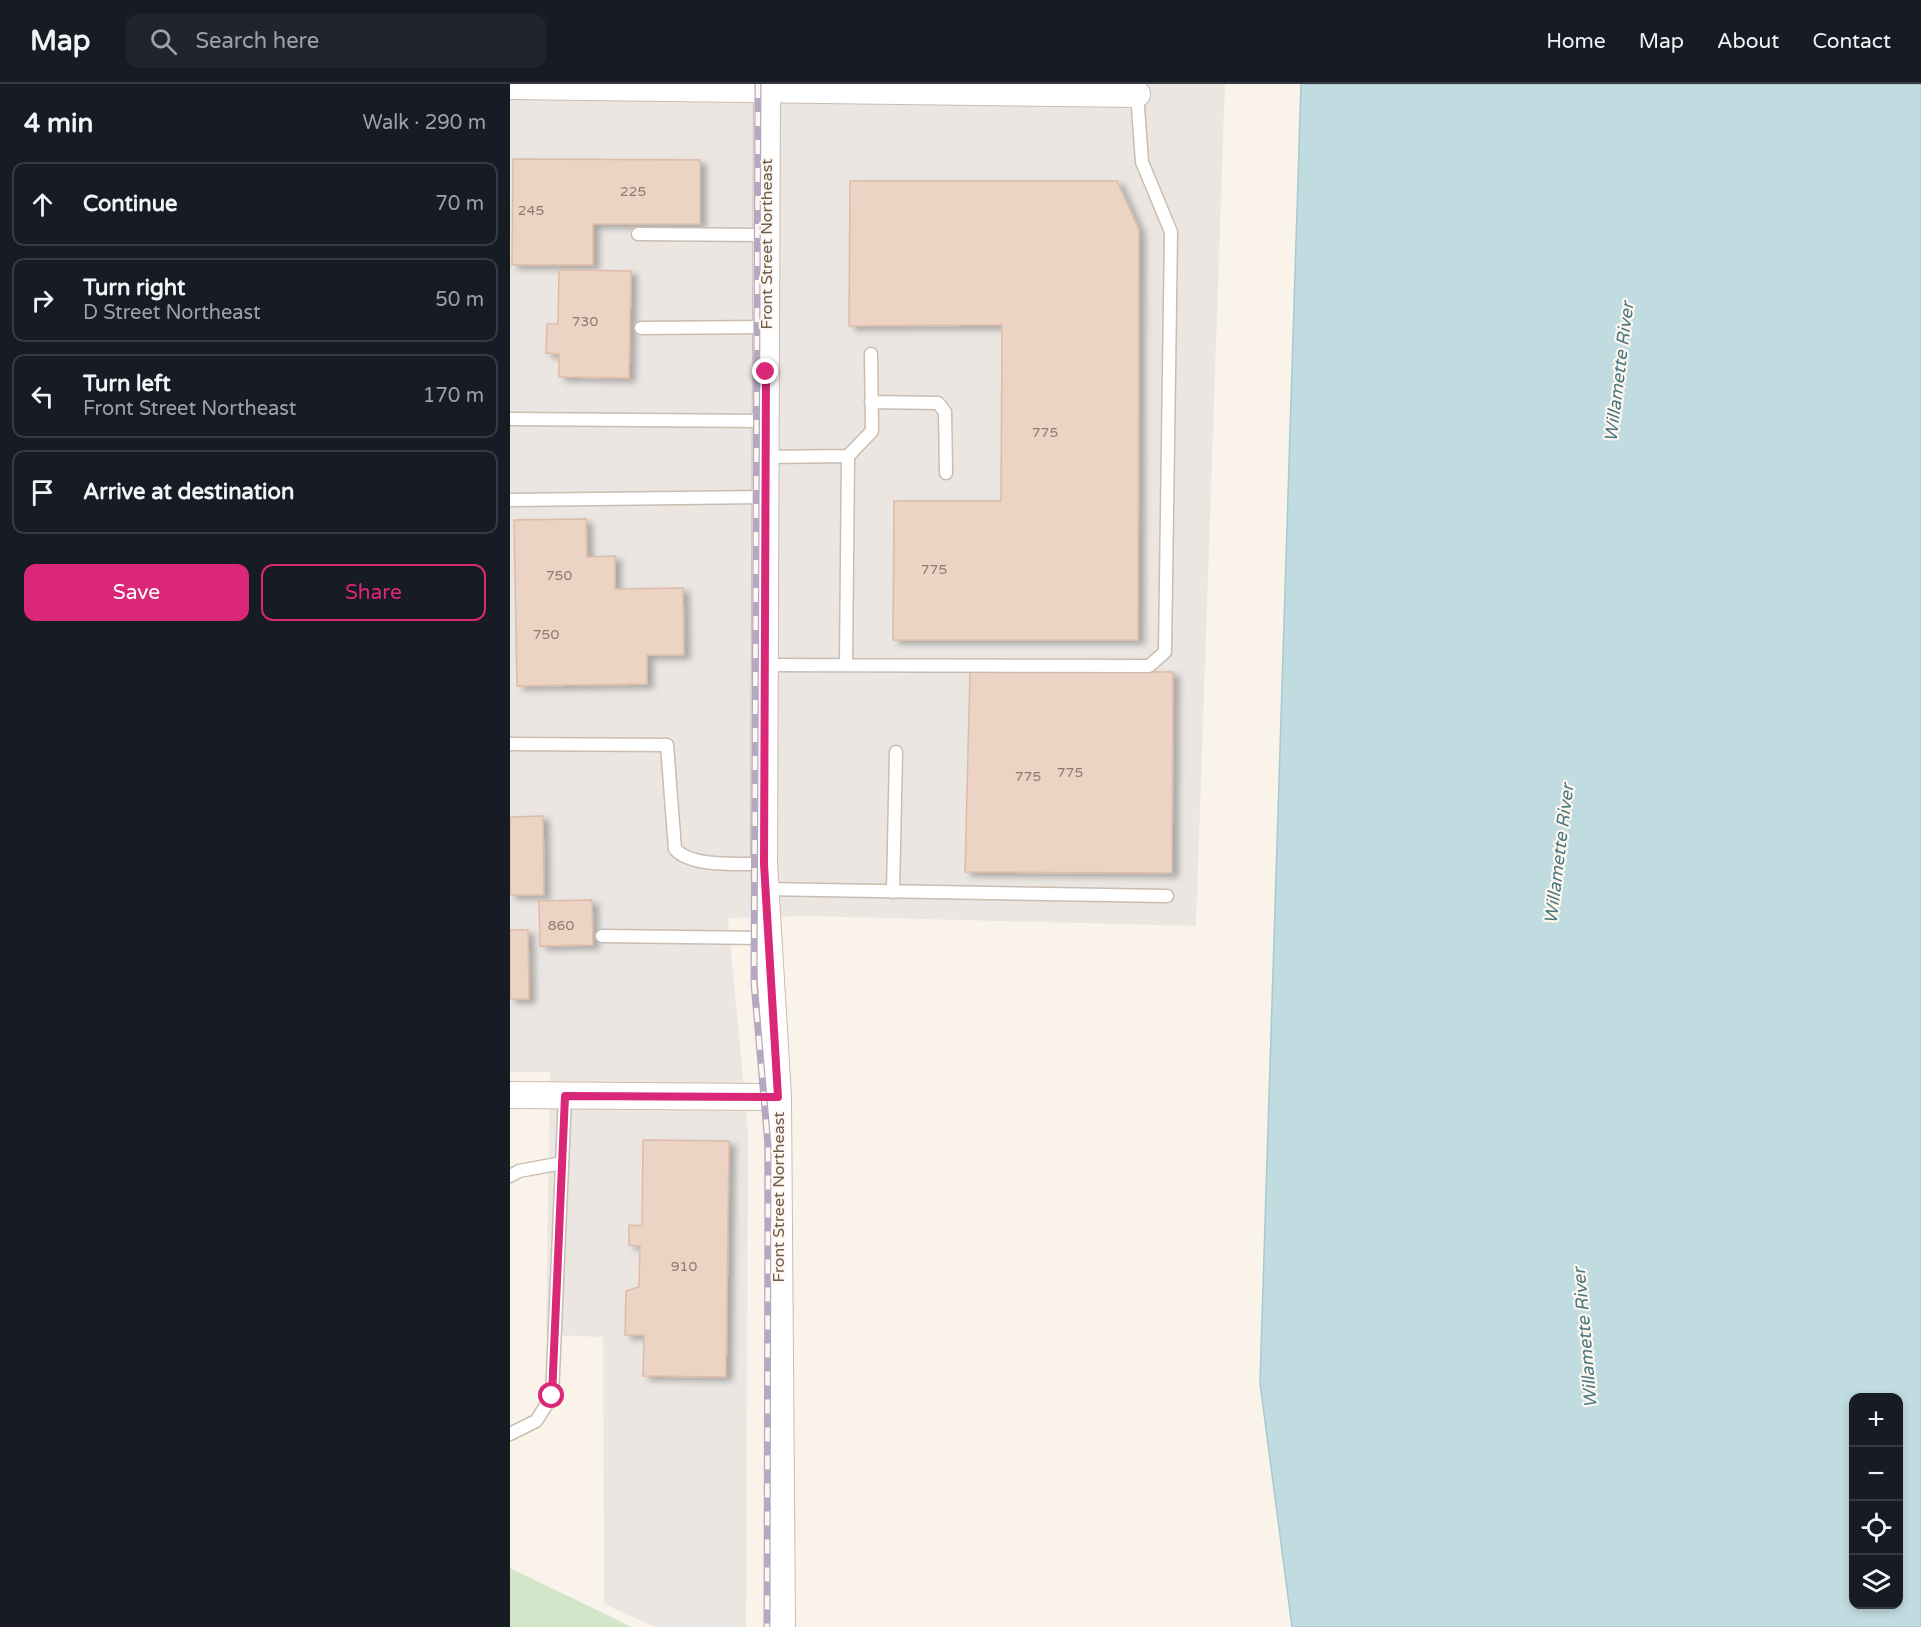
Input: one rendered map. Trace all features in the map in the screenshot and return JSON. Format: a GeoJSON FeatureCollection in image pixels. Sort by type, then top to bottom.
{"type":"FeatureCollection","features":[{"type":"Feature","properties":{"kind":"street"},"geometry":{"type":"LineString","coordinates":[[510,86],[1027,88],[1137,94]]}},
{"type":"Feature","properties":{"kind":"street","name":"Front Street Northeast"},"geometry":{"type":"LineString","coordinates":[[767,87],[764,890],[778,1097],[782,1627]]}},
{"type":"Feature","properties":{"kind":"street"},"geometry":{"type":"LineString","coordinates":[[510,1095],[778,1097]]}},
{"type":"Feature","properties":{"kind":"lane"},"geometry":{"type":"LineString","coordinates":[[765,665],[1149,666],[1165,652],[1171,232],[1142,162],[1137,94]]}},
{"type":"Feature","properties":{"kind":"lane"},"geometry":{"type":"LineString","coordinates":[[638,234],[767,235]]}},
{"type":"Feature","properties":{"kind":"lane"},"geometry":{"type":"LineString","coordinates":[[641,328],[767,327]]}},
{"type":"Feature","properties":{"kind":"lane"},"geometry":{"type":"LineString","coordinates":[[846,665],[848,456],[872,431],[871,354]]}},
{"type":"Feature","properties":{"kind":"lane"},"geometry":{"type":"LineString","coordinates":[[871,402],[938,403],[945,412],[946,473]]}},
{"type":"Feature","properties":{"kind":"lane"},"geometry":{"type":"LineString","coordinates":[[510,419],[766,421]]}},
{"type":"Feature","properties":{"kind":"lane"},"geometry":{"type":"LineString","coordinates":[[766,457],[848,456]]}},
{"type":"Feature","properties":{"kind":"lane"},"geometry":{"type":"LineString","coordinates":[[510,500],[765,497]]}},
{"type":"Feature","properties":{"kind":"lane"},"geometry":{"type":"LineString","coordinates":[[510,744],[666,745],[675,849],[681,856],[702,862],[764,864]]}},
{"type":"Feature","properties":{"kind":"lane"},"geometry":{"type":"LineString","coordinates":[[893,892],[896,752]]}},
{"type":"Feature","properties":{"kind":"lane"},"geometry":{"type":"LineString","coordinates":[[764,890],[1167,896]]}},
{"type":"Feature","properties":{"kind":"lane"},"geometry":{"type":"LineString","coordinates":[[602,936],[767,938]]}},
{"type":"Feature","properties":{"kind":"lane"},"geometry":{"type":"LineString","coordinates":[[510,1434],[536,1421],[552,1396],[565,1096]]}},
{"type":"Feature","properties":{"kind":"lane"},"geometry":{"type":"LineString","coordinates":[[510,1176],[519,1171],[562,1162]]}},
{"type":"Feature","properties":{"kind":"shaded area"},"geometry":{"type":"Polygon","coordinates":[[[510,84],[1225,84],[1196,926],[808,916],[728,918],[748,1133],[746,1627],[655,1627],[604,1604],[603,1337],[546,1335],[550,1072],[510,1072],[510,84]]]}},
{"type":"Feature","properties":{"kind":"green space"},"geometry":{"type":"Polygon","coordinates":[[[510,1568],[632,1627],[510,1627],[510,1568]]]}},
{"type":"Feature","properties":{"kind":"water","name":"Willamette River"},"geometry":{"type":"Polygon","coordinates":[[[1301,84],[1921,84],[1921,1627],[1292,1627],[1260,1383],[1301,84]]]}},
{"type":"Feature","properties":{"kind":"building"},"geometry":{"type":"Polygon","coordinates":[[[513,159],[700,160],[700,224],[593,224],[593,265],[512,265],[513,159]]]}},
{"type":"Feature","properties":{"kind":"building"},"geometry":{"type":"Polygon","coordinates":[[[850,181],[1117,181],[1139,230],[1138,640],[893,640],[894,501],[1001,501],[1002,325],[849,326],[850,181]]]}},
{"type":"Feature","properties":{"kind":"building"},"geometry":{"type":"Polygon","coordinates":[[[559,270],[631,271],[629,378],[559,377],[559,354],[546,353],[547,324],[558,324],[559,270]]]}},
{"type":"Feature","properties":{"kind":"building"},"geometry":{"type":"Polygon","coordinates":[[[586,519],[587,557],[615,556],[615,589],[683,588],[684,655],[647,655],[647,684],[517,686],[514,520],[586,519]]]}},
{"type":"Feature","properties":{"kind":"building"},"geometry":{"type":"Polygon","coordinates":[[[970,671],[1173,672],[1172,873],[965,872],[970,671]]]}},
{"type":"Feature","properties":{"kind":"building"},"geometry":{"type":"Polygon","coordinates":[[[543,816],[544,895],[510,895],[510,817],[543,816]]]}},
{"type":"Feature","properties":{"kind":"building"},"geometry":{"type":"Polygon","coordinates":[[[592,900],[593,945],[540,946],[539,901],[592,900]]]}},
{"type":"Feature","properties":{"kind":"building"},"geometry":{"type":"Polygon","coordinates":[[[510,930],[528,930],[529,999],[510,999],[510,930]]]}},
{"type":"Feature","properties":{"kind":"building"},"geometry":{"type":"Polygon","coordinates":[[[643,1140],[729,1141],[726,1377],[643,1376],[644,1335],[625,1335],[626,1291],[639,1287],[640,1246],[629,1245],[629,1225],[642,1226],[643,1140]]]}},
{"type":"Feature","properties":{"kind":"railway"},"geometry":{"type":"LineString","coordinates":[[758,84],[754,983],[768,1145],[767,1627]]}},
{"type":"Feature","properties":{"kind":"route"},"geometry":{"type":"LineString","coordinates":[[552,1396],[565,1096],[778,1097],[764,890],[766,372]]}}]}
